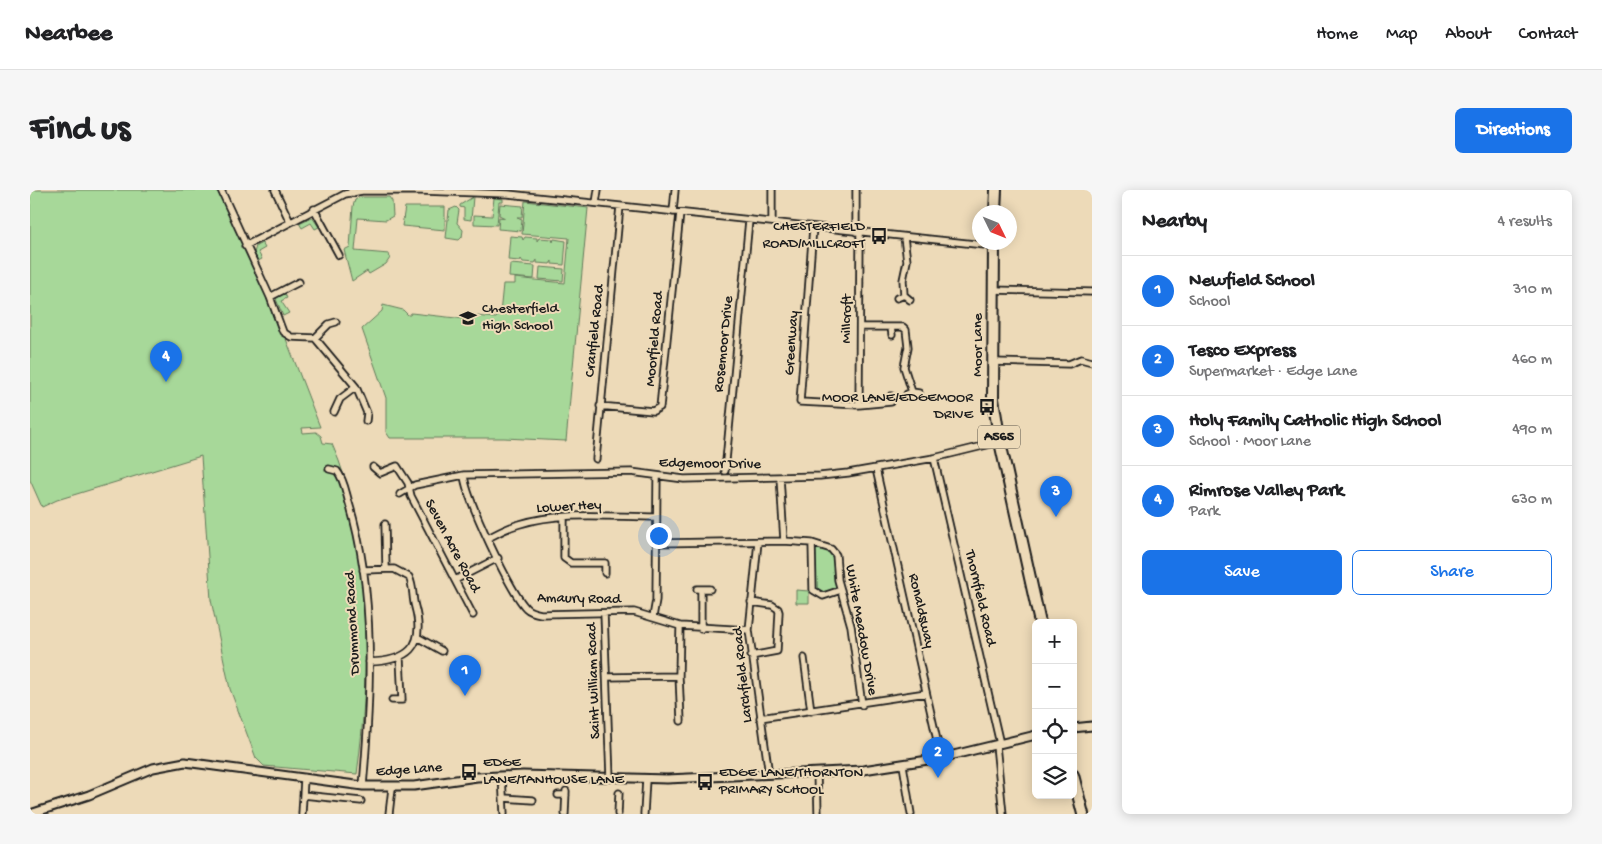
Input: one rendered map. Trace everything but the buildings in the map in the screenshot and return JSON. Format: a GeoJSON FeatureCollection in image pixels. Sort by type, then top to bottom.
{"type":"FeatureCollection","features":[{"type":"Feature","properties":{"kind":"highway"},"geometry":{"type":"LineString","coordinates":[[995,205],[996,190]]}},
{"type":"Feature","properties":{"kind":"highway","name":"Moor Lane"},"geometry":{"type":"LineString","coordinates":[[994,250],[993,399],[1000,442],[1039,619]]}},
{"type":"Feature","properties":{"kind":"highway"},"geometry":{"type":"LineString","coordinates":[[1077,791],[1083,814]]}},
{"type":"Feature","properties":{"kind":"street"},"geometry":{"type":"LineString","coordinates":[[221,190],[285,334],[291,337],[315,338],[329,324],[336,322]]}},
{"type":"Feature","properties":{"kind":"street"},"geometry":{"type":"LineString","coordinates":[[275,190],[290,222]]}},
{"type":"Feature","properties":{"kind":"street"},"geometry":{"type":"LineString","coordinates":[[541,198],[542,190]]}},
{"type":"Feature","properties":{"kind":"street"},"geometry":{"type":"LineString","coordinates":[[596,203],[598,190]]}},
{"type":"Feature","properties":{"kind":"street"},"geometry":{"type":"LineString","coordinates":[[675,190],[676,212]]}},
{"type":"Feature","properties":{"kind":"street"},"geometry":{"type":"LineString","coordinates":[[772,190],[772,222]]}},
{"type":"Feature","properties":{"kind":"street","name":"Millcroft"},"geometry":{"type":"LineString","coordinates":[[856,190],[860,328],[859,406]]}},
{"type":"Feature","properties":{"kind":"street"},"geometry":{"type":"LineString","coordinates":[[245,246],[352,191],[476,191],[813,228],[972,242]]}},
{"type":"Feature","properties":{"kind":"street","name":"Cranfield Road"},"geometry":{"type":"LineString","coordinates":[[596,459],[620,206]]}},
{"type":"Feature","properties":{"kind":"street"},"geometry":{"type":"LineString","coordinates":[[314,209],[339,256]]}},
{"type":"Feature","properties":{"kind":"street","name":"Moorfield Road"},"geometry":{"type":"LineString","coordinates":[[600,406],[653,411],[660,407],[676,212]]}},
{"type":"Feature","properties":{"kind":"street","name":"Rosemoor Drive"},"geometry":{"type":"LineString","coordinates":[[724,471],[749,220]]}},
{"type":"Feature","properties":{"kind":"street","name":"Greenway"},"geometry":{"type":"LineString","coordinates":[[813,228],[800,402],[859,406]]}},
{"type":"Feature","properties":{"kind":"street"},"geometry":{"type":"LineString","coordinates":[[904,237],[906,260],[903,280],[904,295],[910,300]]}},
{"type":"Feature","properties":{"kind":"street"},"geometry":{"type":"LineString","coordinates":[[270,297],[299,282]]}},
{"type":"Feature","properties":{"kind":"street"},"geometry":{"type":"LineString","coordinates":[[993,290],[1092,292]]}},
{"type":"Feature","properties":{"kind":"street"},"geometry":{"type":"LineString","coordinates":[[897,298],[904,295]]}},
{"type":"Feature","properties":{"kind":"street"},"geometry":{"type":"LineString","coordinates":[[891,327],[892,335]]}},
{"type":"Feature","properties":{"kind":"street"},"geometry":{"type":"LineString","coordinates":[[860,328],[903,327],[908,333],[908,348],[904,367],[909,393],[918,394]]}},
{"type":"Feature","properties":{"kind":"street"},"geometry":{"type":"LineString","coordinates":[[315,338],[356,387],[367,413],[366,421]]}},
{"type":"Feature","properties":{"kind":"street"},"geometry":{"type":"LineString","coordinates":[[993,362],[1069,364],[1081,359],[1092,362]]}},
{"type":"Feature","properties":{"kind":"street"},"geometry":{"type":"LineString","coordinates":[[334,412],[340,399],[356,387]]}},
{"type":"Feature","properties":{"kind":"street"},"geometry":{"type":"LineString","coordinates":[[859,406],[891,402],[891,396]]}},
{"type":"Feature","properties":{"kind":"street","name":"Edgemoor Drive"},"geometry":{"type":"LineString","coordinates":[[400,494],[432,480],[464,475],[631,472],[684,479],[820,476],[876,469],[934,458],[991,444]]}},
{"type":"Feature","properties":{"kind":"street","name":"Thornfield Road"},"geometry":{"type":"LineString","coordinates":[[934,458],[998,745],[1003,814]]}},
{"type":"Feature","properties":{"kind":"street","name":"Seven Acre Road"},"geometry":{"type":"LineString","coordinates":[[373,467],[380,473],[397,466],[473,615]]}},
{"type":"Feature","properties":{"kind":"street","name":"Drummond Road"},"geometry":{"type":"LineString","coordinates":[[329,469],[336,471],[343,481],[355,524],[364,570],[369,662],[368,729],[363,786]]}},
{"type":"Feature","properties":{"kind":"street","name":"Ronaldsway"},"geometry":{"type":"LineString","coordinates":[[876,469],[941,758]]}},
{"type":"Feature","properties":{"kind":"street","name":"Amaury Road"},"geometry":{"type":"LineString","coordinates":[[464,475],[465,488],[488,538],[521,601],[529,610],[541,614],[634,612],[680,626],[701,629],[749,630]]}},
{"type":"Feature","properties":{"kind":"street"},"geometry":{"type":"LineString","coordinates":[[653,617],[656,600],[658,476]]}},
{"type":"Feature","properties":{"kind":"street"},"geometry":{"type":"LineString","coordinates":[[780,477],[784,541]]}},
{"type":"Feature","properties":{"kind":"street","name":"Lower Hey"},"geometry":{"type":"LineString","coordinates":[[488,538],[519,524],[564,518],[656,517]]}},
{"type":"Feature","properties":{"kind":"street"},"geometry":{"type":"LineString","coordinates":[[564,518],[564,558],[571,563],[605,564],[605,573]]}},
{"type":"Feature","properties":{"kind":"street"},"geometry":{"type":"LineString","coordinates":[[385,524],[386,569]]}},
{"type":"Feature","properties":{"kind":"street","name":"White Meadow Drive"},"geometry":{"type":"LineString","coordinates":[[656,544],[784,541],[827,546],[834,552],[841,590],[851,626],[862,705]]}},
{"type":"Feature","properties":{"kind":"street","name":"Larchfield Road"},"geometry":{"type":"LineString","coordinates":[[758,542],[749,630],[751,656],[769,775]]}},
{"type":"Feature","properties":{"kind":"street"},"geometry":{"type":"LineString","coordinates":[[812,543],[813,590],[823,596],[841,590]]}},
{"type":"Feature","properties":{"kind":"street"},"geometry":{"type":"LineString","coordinates":[[455,580],[498,558]]}},
{"type":"Feature","properties":{"kind":"street"},"geometry":{"type":"LineString","coordinates":[[364,570],[400,570],[409,577],[412,582],[420,627],[418,637],[409,650],[400,658],[369,662]]}},
{"type":"Feature","properties":{"kind":"street"},"geometry":{"type":"LineString","coordinates":[[701,629],[699,589],[710,589]]}},
{"type":"Feature","properties":{"kind":"street"},"geometry":{"type":"LineString","coordinates":[[751,602],[775,606],[779,612],[779,622],[777,651],[751,656]]}},
{"type":"Feature","properties":{"kind":"street","name":"Saint William Road"},"geometry":{"type":"LineString","coordinates":[[604,613],[610,778]]}},
{"type":"Feature","properties":{"kind":"street"},"geometry":{"type":"LineString","coordinates":[[680,626],[679,676],[681,721]]}},
{"type":"Feature","properties":{"kind":"street"},"geometry":{"type":"LineString","coordinates":[[418,637],[442,651]]}},
{"type":"Feature","properties":{"kind":"street"},"geometry":{"type":"LineString","coordinates":[[392,700],[402,700],[400,658]]}},
{"type":"Feature","properties":{"kind":"street"},"geometry":{"type":"LineString","coordinates":[[804,658],[811,712]]}},
{"type":"Feature","properties":{"kind":"street"},"geometry":{"type":"LineString","coordinates":[[607,677],[679,676]]}},
{"type":"Feature","properties":{"kind":"street"},"geometry":{"type":"LineString","coordinates":[[760,718],[862,705],[926,694]]}},
{"type":"Feature","properties":{"kind":"street"},"geometry":{"type":"LineString","coordinates":[[1077,728],[1092,726]]}},
{"type":"Feature","properties":{"kind":"street","name":"Edge Lane"},"geometry":{"type":"LineString","coordinates":[[30,814],[89,795],[153,768],[185,762],[304,779],[392,788],[502,776],[558,775],[646,779],[862,770],[941,758],[1032,736]]}},
{"type":"Feature","properties":{"kind":"street"},"geometry":{"type":"LineString","coordinates":[[903,765],[911,814]]}},
{"type":"Feature","properties":{"kind":"street"},"geometry":{"type":"LineString","coordinates":[[817,772],[818,814]]}},
{"type":"Feature","properties":{"kind":"street"},"geometry":{"type":"LineString","coordinates":[[502,776],[504,814]]}},
{"type":"Feature","properties":{"kind":"street"},"geometry":{"type":"LineString","coordinates":[[302,814],[304,779]]}},
{"type":"Feature","properties":{"kind":"street"},"geometry":{"type":"LineString","coordinates":[[644,814],[646,779]]}},
{"type":"Feature","properties":{"kind":"street"},"geometry":{"type":"LineString","coordinates":[[389,814],[392,788]]}},
{"type":"Feature","properties":{"kind":"street"},"geometry":{"type":"LineString","coordinates":[[558,795],[566,793],[566,814]]}},
{"type":"Feature","properties":{"kind":"street"},"geometry":{"type":"LineString","coordinates":[[303,794],[361,802]]}},
{"type":"Feature","properties":{"kind":"street"},"geometry":{"type":"LineString","coordinates":[[617,797],[618,814]]}},
{"type":"Feature","properties":{"kind":"street"},"geometry":{"type":"LineString","coordinates":[[503,798],[533,800]]}},
{"type":"Feature","properties":{"kind":"green space"},"geometry":{"type":"Polygon","coordinates":[[[30,190],[218,190],[263,288],[279,332],[286,339],[320,427],[302,428],[303,433],[316,432],[321,436],[323,443],[332,444],[345,479],[355,519],[361,562],[365,652],[364,695],[357,774],[264,766],[256,758],[230,689],[211,600],[201,456],[57,500],[42,507],[30,480],[30,190]]]}},
{"type":"Feature","properties":{"kind":"green space"},"geometry":{"type":"Polygon","coordinates":[[[360,197],[389,197],[392,201],[393,216],[386,220],[358,218],[355,251],[389,254],[390,258],[386,264],[369,274],[367,271],[352,281],[344,250],[350,247],[353,206],[355,200],[360,197]]]}},
{"type":"Feature","properties":{"kind":"green space"},"geometry":{"type":"Polygon","coordinates":[[[473,197],[471,220],[464,219],[464,208],[460,207],[460,205],[473,197]]]}},
{"type":"Feature","properties":{"kind":"green space"},"geometry":{"type":"Polygon","coordinates":[[[494,198],[503,199],[503,202],[499,202],[497,225],[474,224],[474,215],[492,216],[494,198]]]}},
{"type":"Feature","properties":{"kind":"green space"},"geometry":{"type":"Polygon","coordinates":[[[525,201],[588,208],[566,441],[504,438],[390,438],[386,432],[386,398],[362,329],[382,311],[383,305],[403,310],[408,315],[411,313],[465,319],[466,315],[496,318],[500,314],[503,284],[515,284],[515,278],[565,283],[569,238],[522,234],[525,201]]]}},
{"type":"Feature","properties":{"kind":"green space"},"geometry":{"type":"Polygon","coordinates":[[[500,204],[523,206],[522,217],[517,217],[522,219],[521,231],[498,229],[499,217],[505,218],[499,215],[500,204]]]}},
{"type":"Feature","properties":{"kind":"green space"},"geometry":{"type":"Polygon","coordinates":[[[405,207],[445,207],[445,230],[402,226],[405,207]]]}},
{"type":"Feature","properties":{"kind":"green space"},"geometry":{"type":"Polygon","coordinates":[[[456,207],[459,210],[457,223],[463,230],[462,237],[459,240],[446,238],[449,210],[456,207]]]}},
{"type":"Feature","properties":{"kind":"green space"},"geometry":{"type":"Polygon","coordinates":[[[312,217],[319,227],[315,229],[311,223],[302,228],[299,223],[312,217]]]}},
{"type":"Feature","properties":{"kind":"green space"},"geometry":{"type":"Polygon","coordinates":[[[510,236],[522,237],[523,240],[525,237],[537,238],[537,241],[539,238],[552,239],[553,242],[554,239],[566,241],[564,265],[552,264],[552,261],[550,264],[537,263],[537,260],[535,263],[523,262],[521,259],[520,261],[508,260],[510,236]]]}},
{"type":"Feature","properties":{"kind":"green space"},"geometry":{"type":"Polygon","coordinates":[[[262,243],[265,248],[258,252],[262,259],[258,261],[254,253],[256,246],[262,243]]]}},
{"type":"Feature","properties":{"kind":"green space"},"geometry":{"type":"Polygon","coordinates":[[[510,264],[535,266],[534,279],[509,277],[510,264]]]}},
{"type":"Feature","properties":{"kind":"green space"},"geometry":{"type":"Polygon","coordinates":[[[540,267],[564,269],[563,281],[539,279],[540,267]]]}},
{"type":"Feature","properties":{"kind":"green space"},"geometry":{"type":"Polygon","coordinates":[[[284,292],[287,298],[281,301],[289,313],[283,316],[276,299],[284,292]]]}},
{"type":"Feature","properties":{"kind":"green space"},"geometry":{"type":"Polygon","coordinates":[[[817,547],[828,549],[834,556],[837,588],[824,594],[815,589],[814,549],[817,547]]]}},
{"type":"Feature","properties":{"kind":"green space"},"geometry":{"type":"Polygon","coordinates":[[[796,590],[809,591],[809,603],[796,603],[796,590]]]}},
{"type":"Feature","properties":{"kind":"place","name":"CHESTERFIELD ROAD/MILLCROFT"},"geometry":{"type":"Point","coordinates":[879,236]}},
{"type":"Feature","properties":{"kind":"place","name":"Chesterfield High School"},"geometry":{"type":"Point","coordinates":[468,318]}},
{"type":"Feature","properties":{"kind":"place","name":"Rimrose Valley Park"},"geometry":{"type":"Point","coordinates":[166,382]}},
{"type":"Feature","properties":{"kind":"place","name":"MOOR LANE/EDGEMOOR DRIVE"},"geometry":{"type":"Point","coordinates":[987,407]}},
{"type":"Feature","properties":{"kind":"place","name":"Holy Family Catholic High School"},"geometry":{"type":"Point","coordinates":[1056,517]}},
{"type":"Feature","properties":{"kind":"place","name":"Newfield School"},"geometry":{"type":"Point","coordinates":[465,696]}},
{"type":"Feature","properties":{"kind":"place","name":"EDGE LANE/TANHOUSE LANE"},"geometry":{"type":"Point","coordinates":[469,772]}},
{"type":"Feature","properties":{"kind":"place","name":"Tesco Express"},"geometry":{"type":"Point","coordinates":[938,778]}},
{"type":"Feature","properties":{"kind":"place","name":"EDGE LANE/THORNTON PRIMARY SCHOOL"},"geometry":{"type":"Point","coordinates":[705,782]}}]}
